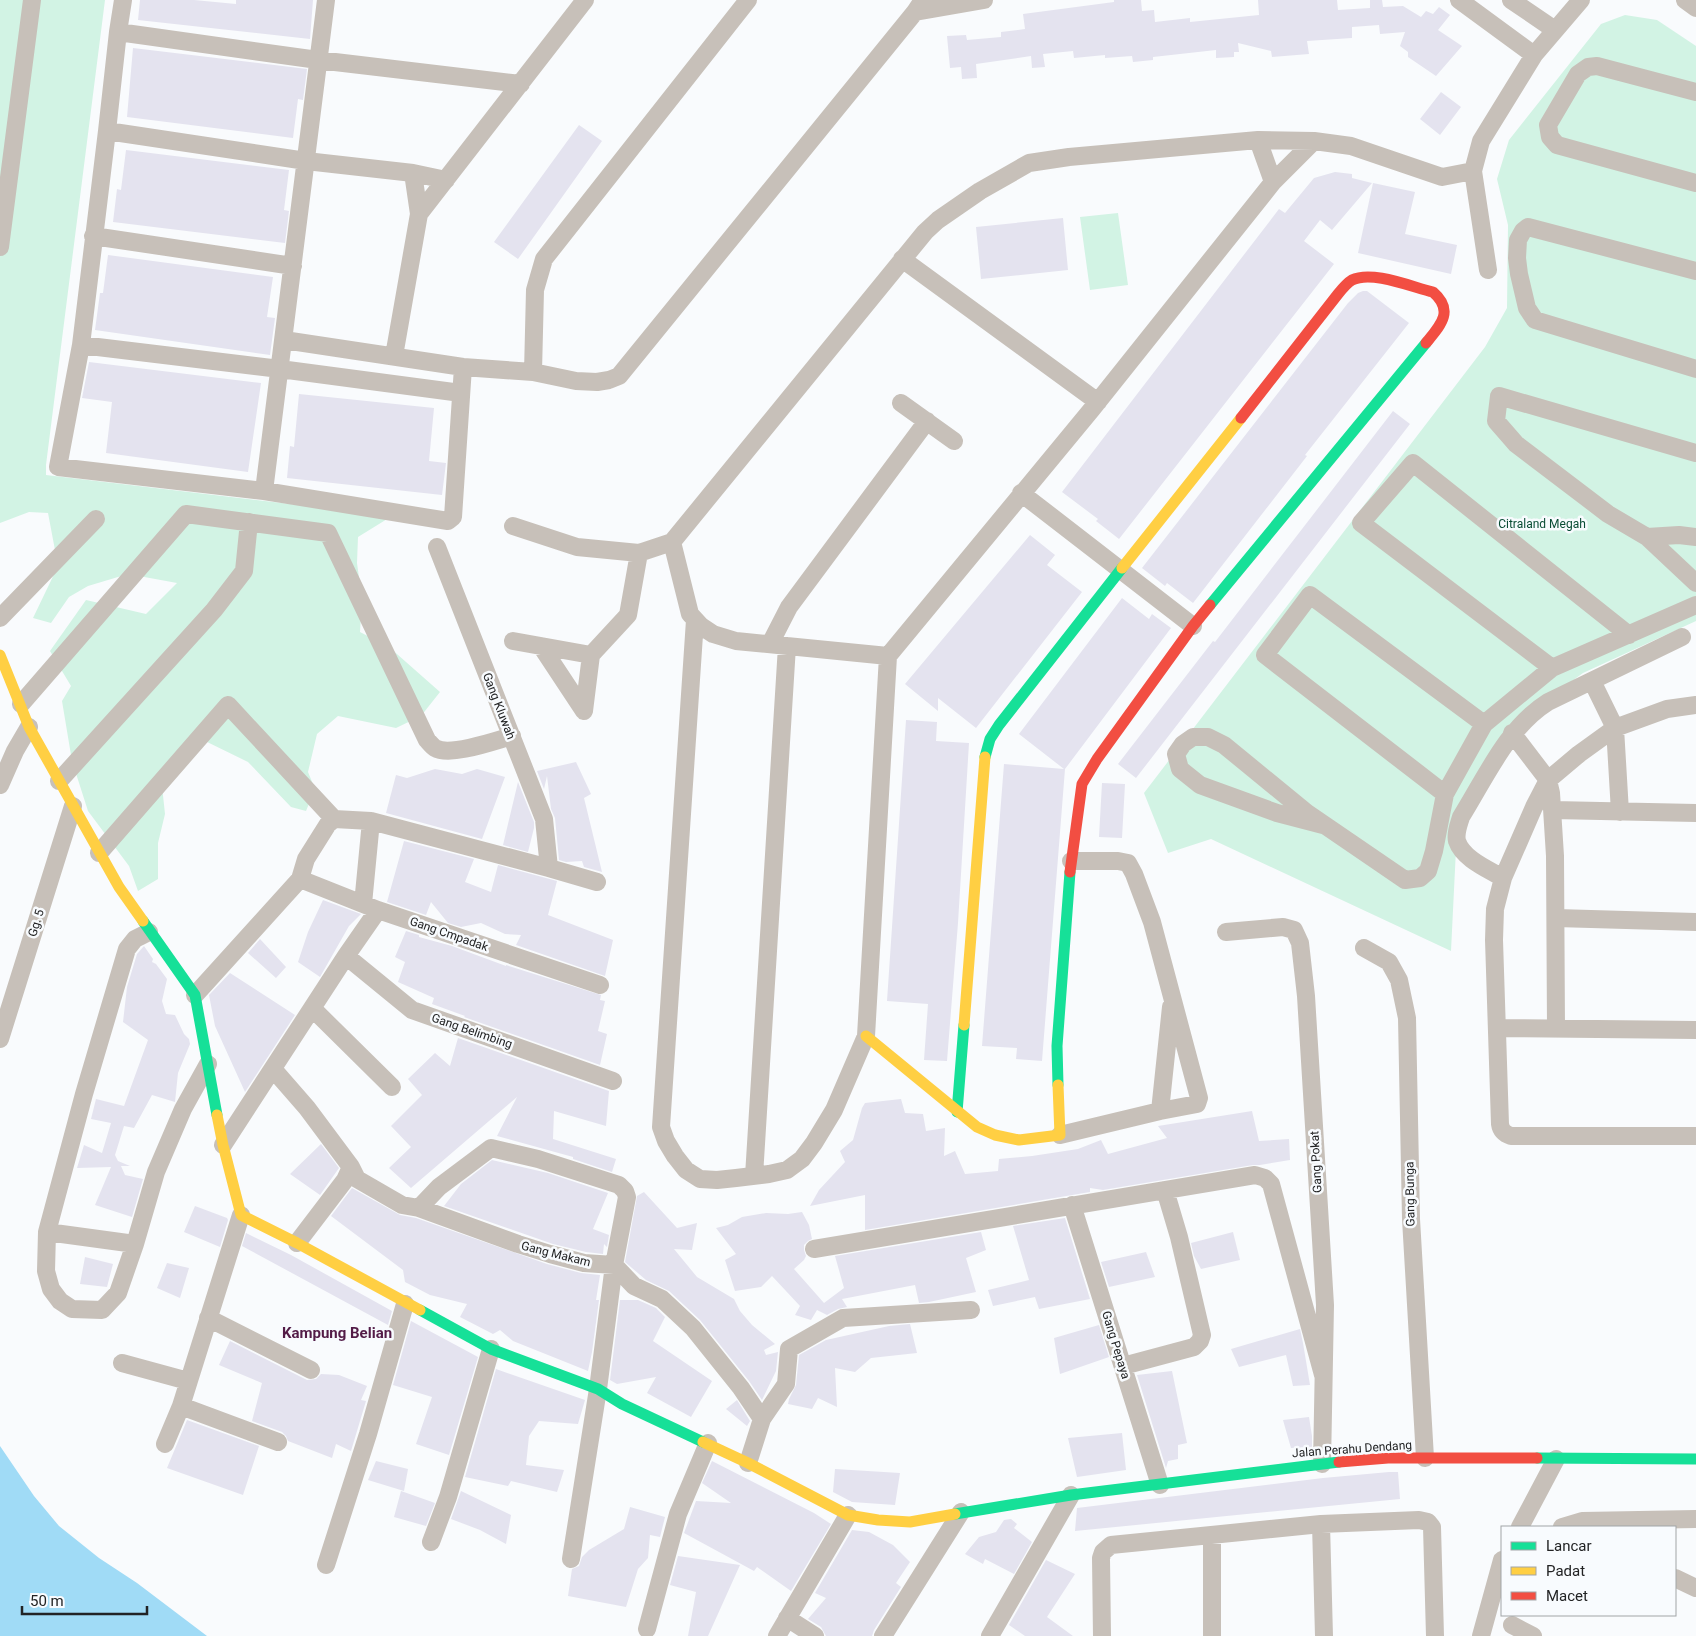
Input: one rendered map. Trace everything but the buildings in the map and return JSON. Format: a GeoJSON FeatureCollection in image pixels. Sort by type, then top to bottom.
{"type":"FeatureCollection","features":[{"type":"Feature","properties":{"kind":"street"},"geometry":{"type":"LineString","coordinates":[[0,247],[32,0]]}},
{"type":"Feature","properties":{"kind":"street"},"geometry":{"type":"LineString","coordinates":[[123,0],[81,346],[58,467],[264,491],[446,522],[453,517],[464,367]]}},
{"type":"Feature","properties":{"kind":"street"},"geometry":{"type":"LineString","coordinates":[[264,491],[326,0]]}},
{"type":"Feature","properties":{"kind":"street"},"geometry":{"type":"LineString","coordinates":[[419,214],[585,0]]}},
{"type":"Feature","properties":{"kind":"street"},"geometry":{"type":"LineString","coordinates":[[533,372],[535,290],[544,259],[748,0]]}},
{"type":"Feature","properties":{"kind":"street"},"geometry":{"type":"LineString","coordinates":[[284,340],[464,367],[533,372],[576,381],[597,382],[619,376],[919,6],[984,0]]}},
{"type":"Feature","properties":{"kind":"street"},"geometry":{"type":"LineString","coordinates":[[1459,0],[1534,55]]}},
{"type":"Feature","properties":{"kind":"street"},"geometry":{"type":"LineString","coordinates":[[1512,0],[1555,30]]}},
{"type":"Feature","properties":{"kind":"street"},"geometry":{"type":"LineString","coordinates":[[1488,270],[1473,171],[1481,141],[1534,55],[1581,0]]}},
{"type":"Feature","properties":{"kind":"street"},"geometry":{"type":"LineString","coordinates":[[1685,0],[1696,8]]}},
{"type":"Feature","properties":{"kind":"street"},"geometry":{"type":"LineString","coordinates":[[118,32],[318,60],[521,84]]}},
{"type":"Feature","properties":{"kind":"street"},"geometry":{"type":"LineString","coordinates":[[1696,92],[1597,66],[1588,67],[1578,74],[1548,125],[1550,137],[1557,145],[1696,183]]}},
{"type":"Feature","properties":{"kind":"street"},"geometry":{"type":"LineString","coordinates":[[107,131],[306,160],[413,173],[446,180]]}},
{"type":"Feature","properties":{"kind":"street"},"geometry":{"type":"LineString","coordinates":[[513,526],[577,547],[639,553],[672,542],[925,232],[938,220],[980,191],[1029,163],[1069,157],[1258,140],[1314,141],[1351,146],[1442,176],[1473,171]]}},
{"type":"Feature","properties":{"kind":"street"},"geometry":{"type":"LineString","coordinates":[[1258,140],[1273,182]]}},
{"type":"Feature","properties":{"kind":"street"},"geometry":{"type":"LineString","coordinates":[[695,620],[661,1127],[666,1141],[686,1170],[700,1179],[717,1180],[787,1170],[802,1159],[834,1110],[866,1036],[888,656],[1098,402],[1273,182],[1314,141]]}},
{"type":"Feature","properties":{"kind":"street"},"geometry":{"type":"LineString","coordinates":[[394,356],[419,214],[413,173]]}},
{"type":"Feature","properties":{"kind":"street"},"geometry":{"type":"LineString","coordinates":[[1696,272],[1528,227],[1523,231],[1518,240],[1519,274],[1527,308],[1534,320],[1696,369]]}},
{"type":"Feature","properties":{"kind":"street"},"geometry":{"type":"LineString","coordinates":[[93,236],[293,266]]}},
{"type":"Feature","properties":{"kind":"street"},"geometry":{"type":"LineString","coordinates":[[902,259],[1098,402]]}},
{"type":"Feature","properties":{"kind":"street"},"geometry":{"type":"LineString","coordinates":[[957,1112],[985,759],[990,739],[999,725],[1338,294],[1354,279],[1366,277],[1393,281],[1433,292],[1439,296],[1444,305],[1442,322],[1193,626],[1097,759],[1082,784],[1071,861],[1057,1046],[1060,1135]]}},
{"type":"Feature","properties":{"kind":"street"},"geometry":{"type":"LineString","coordinates":[[81,346],[280,369],[462,393]]}},
{"type":"Feature","properties":{"kind":"street"},"geometry":{"type":"LineString","coordinates":[[1696,453],[1499,396],[1496,421],[1516,444],[1608,514],[1647,537],[1696,583]]}},
{"type":"Feature","properties":{"kind":"street"},"geometry":{"type":"LineString","coordinates":[[901,403],[954,441]]}},
{"type":"Feature","properties":{"kind":"street"},"geometry":{"type":"LineString","coordinates":[[754,1176],[778,645],[789,607],[927,421]]}},
{"type":"Feature","properties":{"kind":"street"},"geometry":{"type":"LineString","coordinates":[[1552,668],[1361,523],[1413,463],[1628,635]]}},
{"type":"Feature","properties":{"kind":"street"},"geometry":{"type":"LineString","coordinates":[[1021,493],[1193,626]]}},
{"type":"Feature","properties":{"kind":"street"},"geometry":{"type":"LineString","coordinates":[[21,704],[186,514],[328,533],[427,740],[436,748],[446,751],[512,736]]}},
{"type":"Feature","properties":{"kind":"street"},"geometry":{"type":"LineString","coordinates":[[0,618],[96,519]]}},
{"type":"Feature","properties":{"kind":"street"},"geometry":{"type":"LineString","coordinates":[[59,781],[214,610],[244,571],[249,522]]}},
{"type":"Feature","properties":{"kind":"street"},"geometry":{"type":"LineString","coordinates":[[1647,537],[1680,535],[1696,537]]}},
{"type":"Feature","properties":{"kind":"street"},"geometry":{"type":"LineString","coordinates":[[672,542],[690,614],[713,634],[736,641],[888,656]]}},
{"type":"Feature","properties":{"kind":"street","name":"Gang Kluwah"},"geometry":{"type":"LineString","coordinates":[[437,547],[544,818],[549,868]]}},
{"type":"Feature","properties":{"kind":"street"},"geometry":{"type":"LineString","coordinates":[[541,646],[584,710],[591,655],[628,615],[639,553]]}},
{"type":"Feature","properties":{"kind":"street"},"geometry":{"type":"LineString","coordinates":[[1445,794],[1265,655],[1310,595],[1484,724]]}},
{"type":"Feature","properties":{"kind":"street"},"geometry":{"type":"LineString","coordinates":[[1323,825],[1277,813],[1200,784],[1180,769],[1176,754],[1183,744],[1193,738],[1208,737],[1224,745],[1323,825],[1405,880],[1420,878],[1428,871],[1434,851],[1445,794],[1484,724],[1552,668],[1696,606]]}},
{"type":"Feature","properties":{"kind":"street"},"geometry":{"type":"LineString","coordinates":[[1503,878],[1473,860],[1463,850],[1457,841],[1457,831],[1461,817],[1512,733],[1537,709],[1548,702],[1682,637]]}},
{"type":"Feature","properties":{"kind":"street"},"geometry":{"type":"LineString","coordinates":[[513,642],[591,655]]}},
{"type":"Feature","properties":{"kind":"street"},"geometry":{"type":"LineString","coordinates":[[0,656],[29,727],[99,853],[149,932],[195,994],[223,1145],[241,1216],[181,1406],[165,1444]]}},
{"type":"Feature","properties":{"kind":"street"},"geometry":{"type":"LineString","coordinates":[[1592,681],[1615,728],[1620,812]]}},
{"type":"Feature","properties":{"kind":"street"},"geometry":{"type":"LineString","coordinates":[[99,853],[228,705],[334,819]]}},
{"type":"Feature","properties":{"kind":"street"},"geometry":{"type":"LineString","coordinates":[[1696,705],[1667,709],[1615,728],[1579,754],[1548,780],[1503,878],[1496,909],[1495,924],[1500,1129],[1507,1135],[1696,1136]]}},
{"type":"Feature","properties":{"kind":"street"},"geometry":{"type":"LineString","coordinates":[[0,785],[15,751],[29,727]]}},
{"type":"Feature","properties":{"kind":"street"},"geometry":{"type":"LineString","coordinates":[[1512,733],[1548,780],[1553,810],[1556,918],[1556,1028]]}},
{"type":"Feature","properties":{"kind":"street","name":"Gg. 5"},"geometry":{"type":"LineString","coordinates":[[0,1040],[73,806]]}},
{"type":"Feature","properties":{"kind":"street"},"geometry":{"type":"LineString","coordinates":[[1553,810],[1696,813]]}},
{"type":"Feature","properties":{"kind":"street"},"geometry":{"type":"LineString","coordinates":[[195,994],[300,879],[306,859],[328,824],[334,819],[370,821],[597,882]]}},
{"type":"Feature","properties":{"kind":"street"},"geometry":{"type":"LineString","coordinates":[[223,1145],[346,956],[371,907],[370,821]]}},
{"type":"Feature","properties":{"kind":"street"},"geometry":{"type":"LineString","coordinates":[[866,1036],[977,1127],[995,1135],[1019,1140],[1060,1135],[1196,1104],[1199,1098],[1172,996],[1152,922],[1134,874],[1128,863],[1118,860],[1071,861]]}},
{"type":"Feature","properties":{"kind":"street","name":"Gang Cmpadak"},"geometry":{"type":"LineString","coordinates":[[300,879],[371,907],[600,985]]}},
{"type":"Feature","properties":{"kind":"street"},"geometry":{"type":"LineString","coordinates":[[1556,918],[1696,922]]}},
{"type":"Feature","properties":{"kind":"street","name":"Gang Pokat"},"geometry":{"type":"LineString","coordinates":[[1226,932],[1283,927],[1294,930],[1300,943],[1306,996],[1325,1305],[1322,1464]]}},
{"type":"Feature","properties":{"kind":"street"},"geometry":{"type":"LineString","coordinates":[[149,932],[135,939],[127,949],[84,1094],[47,1232],[46,1271],[52,1289],[60,1301],[72,1309],[102,1310],[118,1293],[135,1244],[156,1172],[183,1109],[208,1064]]}},
{"type":"Feature","properties":{"kind":"street","name":"Gang Bunga"},"geometry":{"type":"LineString","coordinates":[[1364,948],[1389,962],[1399,980],[1407,1018],[1411,1219],[1425,1458]]}},
{"type":"Feature","properties":{"kind":"street","name":"Gang Belimbing"},"geometry":{"type":"LineString","coordinates":[[346,956],[412,1010],[613,1081]]}},
{"type":"Feature","properties":{"kind":"street"},"geometry":{"type":"LineString","coordinates":[[1160,1111],[1172,996]]}},
{"type":"Feature","properties":{"kind":"street"},"geometry":{"type":"LineString","coordinates":[[313,1009],[392,1087]]}},
{"type":"Feature","properties":{"kind":"street"},"geometry":{"type":"LineString","coordinates":[[1497,1028],[1696,1030]]}},
{"type":"Feature","properties":{"kind":"street","name":"Gang Makam"},"geometry":{"type":"LineString","coordinates":[[273,1069],[307,1108],[351,1167],[357,1178],[402,1205],[419,1208],[550,1254],[584,1263],[614,1265]]}},
{"type":"Feature","properties":{"kind":"street"},"geometry":{"type":"LineString","coordinates":[[419,1208],[440,1187],[491,1148],[538,1159],[619,1185],[625,1191],[627,1197],[614,1265],[598,1389],[571,1559]]}},
{"type":"Feature","properties":{"kind":"street"},"geometry":{"type":"LineString","coordinates":[[297,1243],[345,1180],[351,1167]]}},
{"type":"Feature","properties":{"kind":"street"},"geometry":{"type":"LineString","coordinates":[[814,1249],[1255,1175],[1265,1178],[1270,1184],[1323,1375]]}},
{"type":"Feature","properties":{"kind":"street"},"geometry":{"type":"LineString","coordinates":[[1123,1366],[1179,1353],[1194,1347],[1200,1341],[1202,1335],[1179,1237],[1165,1190]]}},
{"type":"Feature","properties":{"kind":"street","name":"Gang Pepaya"},"geometry":{"type":"LineString","coordinates":[[1072,1205],[1160,1485]]}},
{"type":"Feature","properties":{"kind":"street","name":"Jalan Perahu Dendang"},"geometry":{"type":"LineString","coordinates":[[241,1216],[297,1243],[491,1349],[598,1389],[622,1404],[748,1462],[848,1515],[878,1520],[910,1522],[1071,1495],[1322,1464],[1388,1458],[1696,1459]]}},
{"type":"Feature","properties":{"kind":"street"},"geometry":{"type":"LineString","coordinates":[[47,1232],[135,1244]]}},
{"type":"Feature","properties":{"kind":"street"},"geometry":{"type":"LineString","coordinates":[[614,1265],[634,1286],[662,1299],[693,1328],[741,1388],[762,1419]]}},
{"type":"Feature","properties":{"kind":"street"},"geometry":{"type":"LineString","coordinates":[[326,1565],[368,1434],[406,1304]]}},
{"type":"Feature","properties":{"kind":"street"},"geometry":{"type":"LineString","coordinates":[[1305,1307],[1325,1305]]}},
{"type":"Feature","properties":{"kind":"street"},"geometry":{"type":"LineString","coordinates":[[748,1462],[762,1419],[786,1384],[789,1349],[844,1318],[971,1310]]}},
{"type":"Feature","properties":{"kind":"street"},"geometry":{"type":"LineString","coordinates":[[208,1318],[311,1370]]}},
{"type":"Feature","properties":{"kind":"street"},"geometry":{"type":"LineString","coordinates":[[432,1542],[448,1497],[491,1349]]}},
{"type":"Feature","properties":{"kind":"street"},"geometry":{"type":"LineString","coordinates":[[122,1363],[188,1382]]}},
{"type":"Feature","properties":{"kind":"street"},"geometry":{"type":"LineString","coordinates":[[181,1406],[278,1442]]}},
{"type":"Feature","properties":{"kind":"street"},"geometry":{"type":"LineString","coordinates":[[647,1628],[678,1514],[708,1444]]}},
{"type":"Feature","properties":{"kind":"street"},"geometry":{"type":"LineString","coordinates":[[1521,1526],[1556,1459]]}},
{"type":"Feature","properties":{"kind":"street"},"geometry":{"type":"LineString","coordinates":[[996,1634],[1071,1495]]}},
{"type":"Feature","properties":{"kind":"street"},"geometry":{"type":"LineString","coordinates":[[883,1636],[961,1512]]}},
{"type":"Feature","properties":{"kind":"street"},"geometry":{"type":"LineString","coordinates":[[777,1636],[848,1515]]}},
{"type":"Feature","properties":{"kind":"street"},"geometry":{"type":"LineString","coordinates":[[1567,1526],[1582,1521],[1696,1519]]}},
{"type":"Feature","properties":{"kind":"street"},"geometry":{"type":"LineString","coordinates":[[1102,1636],[1101,1558],[1111,1545],[1320,1524],[1419,1520],[1431,1524],[1435,1636]]}},
{"type":"Feature","properties":{"kind":"street"},"geometry":{"type":"LineString","coordinates":[[1320,1524],[1324,1636]]}},
{"type":"Feature","properties":{"kind":"street"},"geometry":{"type":"LineString","coordinates":[[1212,1535],[1212,1636]]}},
{"type":"Feature","properties":{"kind":"street"},"geometry":{"type":"LineString","coordinates":[[1481,1636],[1501,1564]]}},
{"type":"Feature","properties":{"kind":"street"},"geometry":{"type":"LineString","coordinates":[[1676,1578],[1696,1588]]}},
{"type":"Feature","properties":{"kind":"street"},"geometry":{"type":"LineString","coordinates":[[787,1618],[815,1636]]}},
{"type":"Feature","properties":{"kind":"street"},"geometry":{"type":"LineString","coordinates":[[1513,1625],[1533,1636]]}},
{"type":"Feature","properties":{"kind":"green space"},"geometry":{"type":"Polygon","coordinates":[[[0,0],[105,0],[46,475],[392,516],[358,537],[357,563],[362,599],[360,632],[389,647],[440,692],[421,716],[396,728],[338,716],[317,734],[308,772],[315,789],[306,811],[291,807],[248,762],[201,739],[162,786],[165,814],[158,843],[158,879],[138,891],[129,866],[88,811],[72,761],[62,701],[71,686],[50,651],[86,600],[146,614],[177,583],[128,574],[88,586],[69,597],[51,623],[33,618],[58,566],[48,513],[29,512],[0,523],[0,0]]]}},
{"type":"Feature","properties":{"kind":"green space","name":"Citraland Megah"},"geometry":{"type":"Polygon","coordinates":[[[1625,15],[1657,20],[1696,46],[1696,621],[1583,673],[1507,728],[1456,849],[1451,951],[1211,839],[1168,853],[1144,793],[1485,347],[1507,308],[1508,225],[1497,179],[1509,140],[1601,24],[1625,15]]]}},
{"type":"Feature","properties":{"kind":"green space"},"geometry":{"type":"Polygon","coordinates":[[[1118,213],[1128,285],[1090,290],[1080,217],[1118,213]]]}},
{"type":"Feature","properties":{"kind":"water"},"geometry":{"type":"Polygon","coordinates":[[[0,1446],[34,1496],[59,1526],[99,1558],[137,1583],[207,1636],[0,1636],[0,1446]]]}},
{"type":"Feature","properties":{"kind":"traffic: fast"},"geometry":{"type":"LineString","coordinates":[[1210,605],[1426,343]]}},
{"type":"Feature","properties":{"kind":"traffic: fast"},"geometry":{"type":"LineString","coordinates":[[985,757],[990,739],[999,725],[1122,568]]}},
{"type":"Feature","properties":{"kind":"traffic: fast"},"geometry":{"type":"LineString","coordinates":[[1058,1085],[1057,1046],[1070,872]]}},
{"type":"Feature","properties":{"kind":"traffic: fast"},"geometry":{"type":"LineString","coordinates":[[143,921],[195,995],[217,1115]]}},
{"type":"Feature","properties":{"kind":"traffic: fast"},"geometry":{"type":"LineString","coordinates":[[957,1112],[964,1025]]}},
{"type":"Feature","properties":{"kind":"traffic: fast"},"geometry":{"type":"LineString","coordinates":[[420,1310],[491,1349],[598,1389],[622,1404],[703,1442]]}},
{"type":"Feature","properties":{"kind":"traffic: fast"},"geometry":{"type":"LineString","coordinates":[[1537,1458],[1696,1459]]}},
{"type":"Feature","properties":{"kind":"traffic: fast"},"geometry":{"type":"LineString","coordinates":[[955,1514],[1071,1495],[1339,1462]]}},
{"type":"Feature","properties":{"kind":"traffic: slow"},"geometry":{"type":"LineString","coordinates":[[1122,568],[1241,418]]}},
{"type":"Feature","properties":{"kind":"traffic: slow"},"geometry":{"type":"LineString","coordinates":[[0,655],[29,727],[119,887],[143,921]]}},
{"type":"Feature","properties":{"kind":"traffic: slow"},"geometry":{"type":"LineString","coordinates":[[964,1025],[985,757]]}},
{"type":"Feature","properties":{"kind":"traffic: slow"},"geometry":{"type":"LineString","coordinates":[[866,1036],[977,1127],[995,1135],[1019,1140],[1060,1135],[1058,1085]]}},
{"type":"Feature","properties":{"kind":"traffic: slow"},"geometry":{"type":"LineString","coordinates":[[217,1115],[241,1215],[297,1243],[420,1310]]}},
{"type":"Feature","properties":{"kind":"traffic: slow"},"geometry":{"type":"LineString","coordinates":[[703,1442],[848,1515],[878,1520],[910,1522],[955,1514]]}},
{"type":"Feature","properties":{"kind":"traffic: jam"},"geometry":{"type":"LineString","coordinates":[[1241,418],[1346,284],[1352,280],[1360,277],[1381,278],[1433,292],[1440,299],[1444,312],[1436,331],[1426,343]]}},
{"type":"Feature","properties":{"kind":"traffic: jam"},"geometry":{"type":"LineString","coordinates":[[1070,872],[1082,784],[1097,759],[1210,605]]}},
{"type":"Feature","properties":{"kind":"traffic: jam"},"geometry":{"type":"LineString","coordinates":[[1339,1462],[1388,1458],[1537,1458]]}},
{"type":"Feature","properties":{"kind":"district","name":"Kampung Belian"},"geometry":{"type":"Point","coordinates":[337,1333]}}]}
